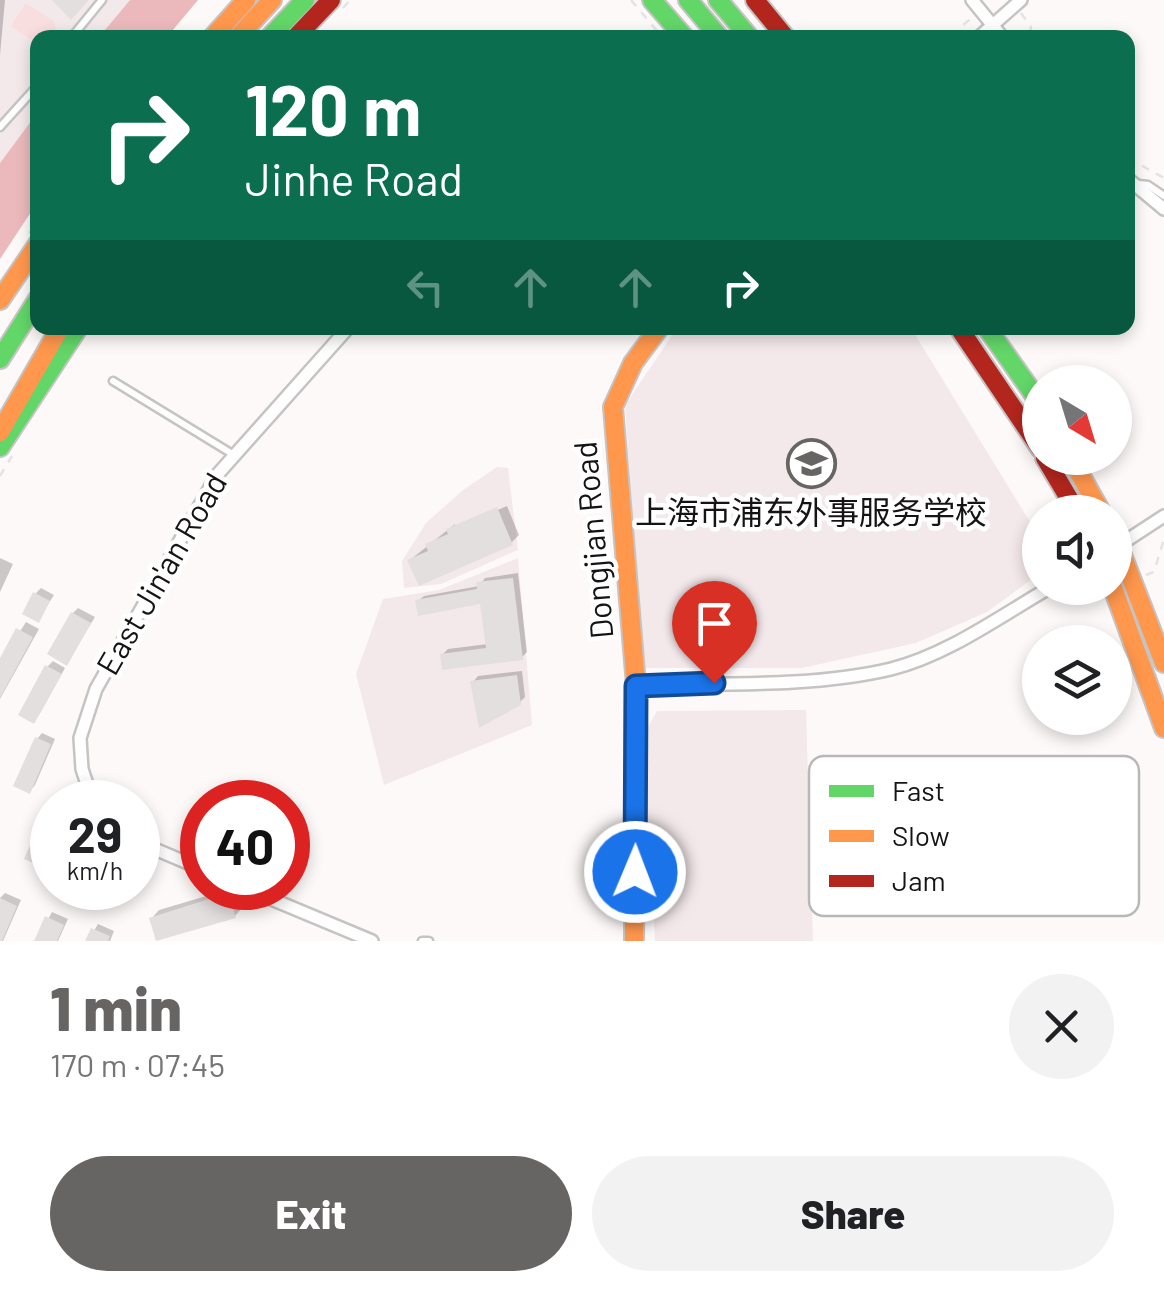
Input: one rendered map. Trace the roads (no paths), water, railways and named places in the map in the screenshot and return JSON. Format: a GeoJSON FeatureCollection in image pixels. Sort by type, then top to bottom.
{"type":"FeatureCollection","features":[{"type":"Feature","properties":{"kind":"main road"},"geometry":{"type":"LineString","coordinates":[[219,30],[246,0]]}},
{"type":"Feature","properties":{"kind":"main road"},"geometry":{"type":"LineString","coordinates":[[244,30],[272,0]]}},
{"type":"Feature","properties":{"kind":"main road"},"geometry":{"type":"LineString","coordinates":[[277,30],[305,0]]}},
{"type":"Feature","properties":{"kind":"main road"},"geometry":{"type":"LineString","coordinates":[[303,30],[331,0]]}},
{"type":"Feature","properties":{"kind":"main road"},"geometry":{"type":"LineString","coordinates":[[652,0],[678,30]]}},
{"type":"Feature","properties":{"kind":"main road"},"geometry":{"type":"LineString","coordinates":[[718,0],[743,30]]}},
{"type":"Feature","properties":{"kind":"main road"},"geometry":{"type":"LineString","coordinates":[[755,0],[779,30]]}},
{"type":"Feature","properties":{"kind":"main road"},"geometry":{"type":"LineString","coordinates":[[692,4],[713,30]]}},
{"type":"Feature","properties":{"kind":"main road"},"geometry":{"type":"LineString","coordinates":[[0,300],[30,256]]}},
{"type":"Feature","properties":{"kind":"main road"},"geometry":{"type":"LineString","coordinates":[[0,332],[30,296]]}},
{"type":"Feature","properties":{"kind":"main road"},"geometry":{"type":"LineString","coordinates":[[0,359],[30,312]]}},
{"type":"Feature","properties":{"kind":"main road"},"geometry":{"type":"LineString","coordinates":[[0,400],[42,335]]}},
{"type":"Feature","properties":{"kind":"main road"},"geometry":{"type":"LineString","coordinates":[[0,432],[56,335]]}},
{"type":"Feature","properties":{"kind":"main road"},"geometry":{"type":"LineString","coordinates":[[0,447],[73,335]]}},
{"type":"Feature","properties":{"kind":"main road","name":"Dongjian Road"},"geometry":{"type":"LineString","coordinates":[[634,941],[636,686],[613,408],[633,363],[654,335]]}},
{"type":"Feature","properties":{"kind":"main road"},"geometry":{"type":"LineString","coordinates":[[964,335],[1022,421]]}},
{"type":"Feature","properties":{"kind":"main road"},"geometry":{"type":"LineString","coordinates":[[992,335],[1022,378]]}},
{"type":"Feature","properties":{"kind":"main road"},"geometry":{"type":"LineString","coordinates":[[1132,583],[1164,663]]}},
{"type":"Feature","properties":{"kind":"main road"},"geometry":{"type":"LineString","coordinates":[[1119,605],[1164,728]]}},
{"type":"Feature","properties":{"kind":"street"},"geometry":{"type":"LineString","coordinates":[[972,0],[997,30]]}},
{"type":"Feature","properties":{"kind":"street"},"geometry":{"type":"LineString","coordinates":[[987,30],[1018,2]]}},
{"type":"Feature","properties":{"kind":"street"},"geometry":{"type":"LineString","coordinates":[[1135,185],[1164,209]]}},
{"type":"Feature","properties":{"kind":"street","name":"East Jin'an Road"},"geometry":{"type":"LineString","coordinates":[[86,780],[80,738],[96,689],[197,506],[234,455],[342,335]]}},
{"type":"Feature","properties":{"kind":"street"},"geometry":{"type":"LineString","coordinates":[[1132,534],[1164,516]]}},
{"type":"Feature","properties":{"kind":"street"},"geometry":{"type":"LineString","coordinates":[[636,686],[830,679],[893,668],[952,644],[1022,604]]}},
{"type":"Feature","properties":{"kind":"street"},"geometry":{"type":"LineString","coordinates":[[298,910],[372,941]]}},
{"type":"Feature","properties":{"kind":"lane"},"geometry":{"type":"LineString","coordinates":[[78,30],[102,0]]}},
{"type":"Feature","properties":{"kind":"lane"},"geometry":{"type":"LineString","coordinates":[[0,127],[30,94]]}},
{"type":"Feature","properties":{"kind":"lane"},"geometry":{"type":"LineString","coordinates":[[1135,182],[1148,185],[1164,196]]}},
{"type":"Feature","properties":{"kind":"lane"},"geometry":{"type":"LineString","coordinates":[[113,380],[234,455]]}},
{"type":"Feature","properties":{"kind":"place","name":"上海市浦东外事服务学校"},"geometry":{"type":"Point","coordinates":[811,463]}}]}
